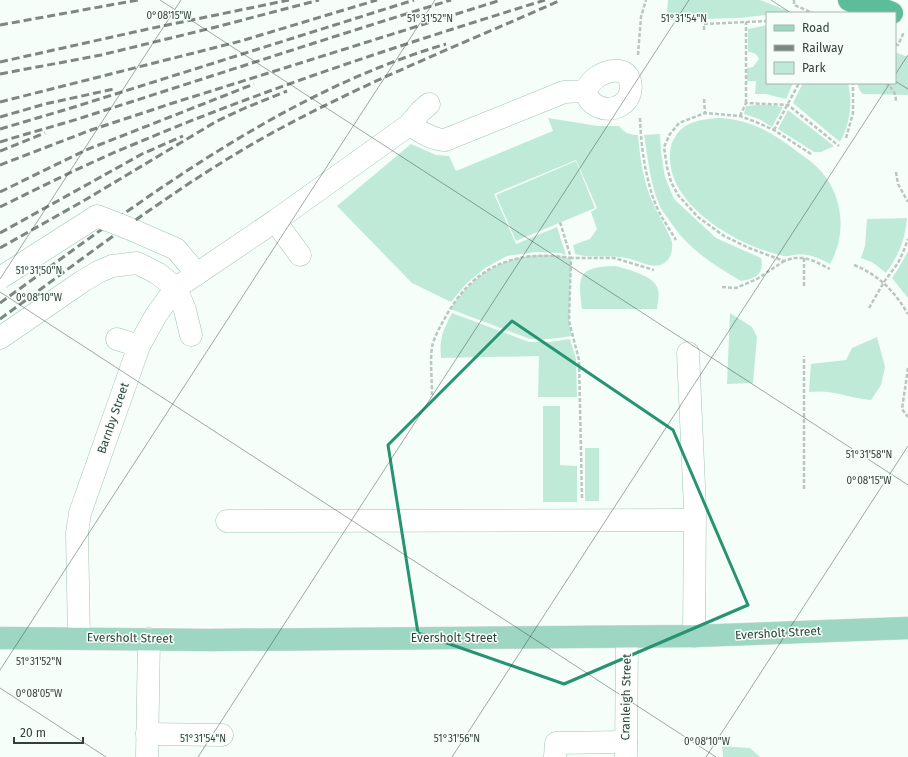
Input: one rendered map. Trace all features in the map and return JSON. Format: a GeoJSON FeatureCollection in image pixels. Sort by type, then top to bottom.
{"type":"FeatureCollection","features":[{"type":"Feature","properties":{"kind":"highway"},"geometry":{"type":"LineString","coordinates":[[849,0],[882,11]]}},
{"type":"Feature","properties":{"kind":"main road","name":"Eversholt Street"},"geometry":{"type":"LineString","coordinates":[[0,638],[217,640],[627,637],[908,628]]}},
{"type":"Feature","properties":{"kind":"street"},"geometry":{"type":"LineString","coordinates":[[410,125],[433,138],[445,140],[564,92],[585,91]]}},
{"type":"Feature","properties":{"kind":"street","name":"Barnby Street"},"geometry":{"type":"LineString","coordinates":[[79,638],[77,533],[80,513],[139,346],[156,315],[176,288],[275,221],[410,125],[421,111],[429,104]]}},
{"type":"Feature","properties":{"kind":"street"},"geometry":{"type":"LineString","coordinates":[[0,278],[97,216],[176,249],[197,274]]}},
{"type":"Feature","properties":{"kind":"street"},"geometry":{"type":"LineString","coordinates":[[275,221],[300,254]]}},
{"type":"Feature","properties":{"kind":"street"},"geometry":{"type":"LineString","coordinates":[[0,338],[83,281],[112,266],[137,263],[157,273],[176,288],[185,310],[192,335]]}},
{"type":"Feature","properties":{"kind":"street"},"geometry":{"type":"LineString","coordinates":[[118,339],[139,346]]}},
{"type":"Feature","properties":{"kind":"street"},"geometry":{"type":"LineString","coordinates":[[688,353],[695,508],[694,636]]}},
{"type":"Feature","properties":{"kind":"street"},"geometry":{"type":"LineString","coordinates":[[227,522],[694,520]]}},
{"type":"Feature","properties":{"kind":"street","name":"Cranleigh Street"},"geometry":{"type":"LineString","coordinates":[[626,750],[627,637]]}},
{"type":"Feature","properties":{"kind":"street"},"geometry":{"type":"LineString","coordinates":[[147,757],[149,639]]}},
{"type":"Feature","properties":{"kind":"street"},"geometry":{"type":"LineString","coordinates":[[147,734],[222,735]]}},
{"type":"Feature","properties":{"kind":"street"},"geometry":{"type":"LineString","coordinates":[[555,757],[556,743],[626,750]]}},
{"type":"Feature","properties":{"kind":"path"},"geometry":{"type":"LineString","coordinates":[[638,59],[641,17],[646,0]]}},
{"type":"Feature","properties":{"kind":"path"},"geometry":{"type":"LineString","coordinates":[[794,0],[794,5],[811,12]]}},
{"type":"Feature","properties":{"kind":"path"},"geometry":{"type":"LineString","coordinates":[[704,30],[704,24],[766,21]]}},
{"type":"Feature","properties":{"kind":"path"},"geometry":{"type":"LineString","coordinates":[[740,116],[746,103],[746,22]]}},
{"type":"Feature","properties":{"kind":"path"},"geometry":{"type":"LineString","coordinates":[[896,44],[898,45],[903,22]]}},
{"type":"Feature","properties":{"kind":"path"},"geometry":{"type":"LineString","coordinates":[[774,130],[798,84]]}},
{"type":"Feature","properties":{"kind":"path"},"geometry":{"type":"LineString","coordinates":[[846,138],[853,113],[853,84]]}},
{"type":"Feature","properties":{"kind":"path"},"geometry":{"type":"LineString","coordinates":[[886,84],[895,91],[896,102]]}},
{"type":"Feature","properties":{"kind":"path"},"geometry":{"type":"LineString","coordinates":[[704,99],[705,113]]}},
{"type":"Feature","properties":{"kind":"path"},"geometry":{"type":"LineString","coordinates":[[746,103],[788,105],[839,146]]}},
{"type":"Feature","properties":{"kind":"path"},"geometry":{"type":"LineString","coordinates":[[640,111],[640,134],[647,178],[655,204],[676,240]]}},
{"type":"Feature","properties":{"kind":"path"},"geometry":{"type":"LineString","coordinates":[[784,261],[749,248],[724,236],[698,216],[678,196],[671,182],[664,147],[670,134],[678,123],[705,113],[740,116],[774,130],[811,154]]}},
{"type":"Feature","properties":{"kind":"path"},"geometry":{"type":"LineString","coordinates":[[896,172],[898,184],[908,202]]}},
{"type":"Feature","properties":{"kind":"path"},"geometry":{"type":"LineString","coordinates":[[560,222],[571,258],[569,321],[579,360],[583,520]]}},
{"type":"Feature","properties":{"kind":"path"},"geometry":{"type":"LineString","coordinates":[[869,308],[884,282],[898,263],[908,239]]}},
{"type":"Feature","properties":{"kind":"path"},"geometry":{"type":"LineString","coordinates":[[432,396],[432,346],[441,325],[460,296],[473,281],[493,267],[520,257],[553,255],[571,258],[614,258],[654,270]]}},
{"type":"Feature","properties":{"kind":"path"},"geometry":{"type":"LineString","coordinates":[[722,287],[736,288],[757,279],[784,261],[793,258],[804,258],[830,269]]}},
{"type":"Feature","properties":{"kind":"path"},"geometry":{"type":"LineString","coordinates":[[804,258],[804,286]]}},
{"type":"Feature","properties":{"kind":"path"},"geometry":{"type":"LineString","coordinates":[[854,265],[864,269],[884,282],[897,296],[908,314]]}},
{"type":"Feature","properties":{"kind":"path"},"geometry":{"type":"LineString","coordinates":[[804,356],[804,489]]}},
{"type":"Feature","properties":{"kind":"path"},"geometry":{"type":"LineString","coordinates":[[908,368],[902,409],[908,416]]}},
{"type":"Feature","properties":{"kind":"highlighted area"},"geometry":{"type":"Polygon","coordinates":[[[512,321],[673,430],[748,605],[564,684],[418,633],[388,445],[512,321]]]}},
{"type":"Feature","properties":{"kind":"green space"},"geometry":{"type":"Polygon","coordinates":[[[668,0],[760,0],[791,12],[766,12],[766,15],[739,18],[666,20],[668,0]]]}},
{"type":"Feature","properties":{"kind":"green space"},"geometry":{"type":"Polygon","coordinates":[[[766,25],[766,84],[793,84],[786,99],[766,94],[755,94],[756,81],[747,81],[747,68],[753,67],[759,59],[752,52],[748,52],[748,29],[766,25]]]}},
{"type":"Feature","properties":{"kind":"green space"},"geometry":{"type":"Polygon","coordinates":[[[896,52],[908,57],[908,95],[863,94],[857,84],[896,84],[896,52]]]}},
{"type":"Feature","properties":{"kind":"green space"},"geometry":{"type":"Polygon","coordinates":[[[802,84],[848,84],[850,90],[850,113],[840,142],[793,103],[802,84]]]}},
{"type":"Feature","properties":{"kind":"green space"},"geometry":{"type":"Polygon","coordinates":[[[757,105],[783,107],[772,127],[759,119],[744,114],[746,106],[757,105]]]}},
{"type":"Feature","properties":{"kind":"green space"},"geometry":{"type":"Polygon","coordinates":[[[788,110],[834,146],[821,152],[814,152],[778,129],[788,110]]]}},
{"type":"Feature","properties":{"kind":"green space"},"geometry":{"type":"Polygon","coordinates":[[[548,118],[598,126],[619,126],[627,133],[638,135],[646,185],[672,242],[671,253],[666,262],[653,266],[630,259],[575,254],[573,245],[590,239],[597,229],[591,212],[597,208],[576,160],[494,194],[516,244],[557,227],[566,255],[560,253],[536,252],[507,256],[485,268],[466,284],[451,302],[412,283],[337,206],[411,144],[436,155],[449,156],[456,171],[553,131],[548,118]]]}},
{"type":"Feature","properties":{"kind":"green space"},"geometry":{"type":"Polygon","coordinates":[[[720,118],[732,119],[752,125],[781,139],[816,166],[825,176],[837,200],[841,226],[836,252],[830,264],[809,255],[784,256],[748,244],[730,235],[712,223],[696,210],[683,194],[674,178],[670,160],[672,142],[683,127],[689,124],[701,120],[720,118]]]}},
{"type":"Feature","properties":{"kind":"green space"},"geometry":{"type":"Polygon","coordinates":[[[660,134],[665,177],[674,199],[716,238],[761,258],[762,268],[758,275],[751,279],[741,281],[710,262],[684,240],[662,210],[653,188],[644,135],[660,134]]]}},
{"type":"Feature","properties":{"kind":"green space"},"geometry":{"type":"Polygon","coordinates":[[[576,161],[595,208],[516,241],[496,195],[576,161]]]}},
{"type":"Feature","properties":{"kind":"green space"},"geometry":{"type":"Polygon","coordinates":[[[907,218],[905,234],[901,247],[886,273],[872,262],[861,258],[865,246],[867,219],[907,218]]]}},
{"type":"Feature","properties":{"kind":"green space"},"geometry":{"type":"Polygon","coordinates":[[[908,251],[908,298],[892,278],[908,251]]]}},
{"type":"Feature","properties":{"kind":"green space"},"geometry":{"type":"Polygon","coordinates":[[[536,255],[553,255],[571,258],[569,321],[572,336],[550,339],[530,339],[450,309],[468,287],[487,272],[509,261],[536,255]]]}},
{"type":"Feature","properties":{"kind":"green space"},"geometry":{"type":"Polygon","coordinates":[[[615,266],[647,277],[656,285],[659,292],[657,309],[582,309],[580,288],[583,276],[587,271],[593,268],[615,266]]]}},
{"type":"Feature","properties":{"kind":"green space"},"geometry":{"type":"Polygon","coordinates":[[[452,313],[529,342],[549,342],[570,339],[576,359],[577,397],[538,397],[539,356],[441,358],[442,335],[452,313]]]}},
{"type":"Feature","properties":{"kind":"green space"},"geometry":{"type":"Polygon","coordinates":[[[730,313],[752,327],[757,337],[753,383],[727,384],[730,313]]]}},
{"type":"Feature","properties":{"kind":"green space"},"geometry":{"type":"Polygon","coordinates":[[[877,337],[885,367],[881,385],[871,400],[833,393],[817,391],[809,392],[811,364],[846,360],[852,348],[877,337]]]}},
{"type":"Feature","properties":{"kind":"green space"},"geometry":{"type":"Polygon","coordinates":[[[543,406],[560,406],[560,465],[577,466],[577,502],[543,502],[543,406]]]}},
{"type":"Feature","properties":{"kind":"green space"},"geometry":{"type":"Polygon","coordinates":[[[585,448],[599,448],[599,501],[585,501],[585,448]]]}},
{"type":"Feature","properties":{"kind":"green space"},"geometry":{"type":"Polygon","coordinates":[[[722,746],[750,748],[760,757],[723,757],[722,746]]]}},
{"type":"Feature","properties":{"kind":"railway"},"geometry":{"type":"LineString","coordinates":[[0,25],[138,0]]}},
{"type":"Feature","properties":{"kind":"railway"},"geometry":{"type":"LineString","coordinates":[[0,62],[148,29],[289,0]]}},
{"type":"Feature","properties":{"kind":"railway"},"geometry":{"type":"LineString","coordinates":[[0,74],[101,55],[319,0]]}},
{"type":"Feature","properties":{"kind":"railway"},"geometry":{"type":"LineString","coordinates":[[0,102],[241,41],[377,0]]}},
{"type":"Feature","properties":{"kind":"railway"},"geometry":{"type":"LineString","coordinates":[[0,129],[414,0]]}},
{"type":"Feature","properties":{"kind":"railway"},"geometry":{"type":"LineString","coordinates":[[0,142],[84,117],[451,0]]}},
{"type":"Feature","properties":{"kind":"railway"},"geometry":{"type":"LineString","coordinates":[[0,165],[91,130],[501,0]]}},
{"type":"Feature","properties":{"kind":"railway"},"geometry":{"type":"LineString","coordinates":[[0,207],[119,150],[237,103],[390,49],[545,0]]}},
{"type":"Feature","properties":{"kind":"railway"},"geometry":{"type":"LineString","coordinates":[[0,319],[153,208],[249,146],[325,105],[561,0]]}},
{"type":"Feature","properties":{"kind":"railway"},"geometry":{"type":"LineString","coordinates":[[0,303],[158,190],[212,154],[268,121],[325,91],[384,65],[446,44]]}},
{"type":"Feature","properties":{"kind":"railway"},"geometry":{"type":"LineString","coordinates":[[0,192],[86,150],[254,84]]}},
{"type":"Feature","properties":{"kind":"railway"},"geometry":{"type":"LineString","coordinates":[[0,117],[45,104],[114,89]]}},
{"type":"Feature","properties":{"kind":"railway"},"geometry":{"type":"LineString","coordinates":[[0,248],[85,200],[217,121],[287,91]]}},
{"type":"Feature","properties":{"kind":"railway"},"geometry":{"type":"LineString","coordinates":[[0,151],[45,133]]}},
{"type":"Feature","properties":{"kind":"railway"},"geometry":{"type":"LineString","coordinates":[[0,233],[142,154],[183,136]]}}]}
